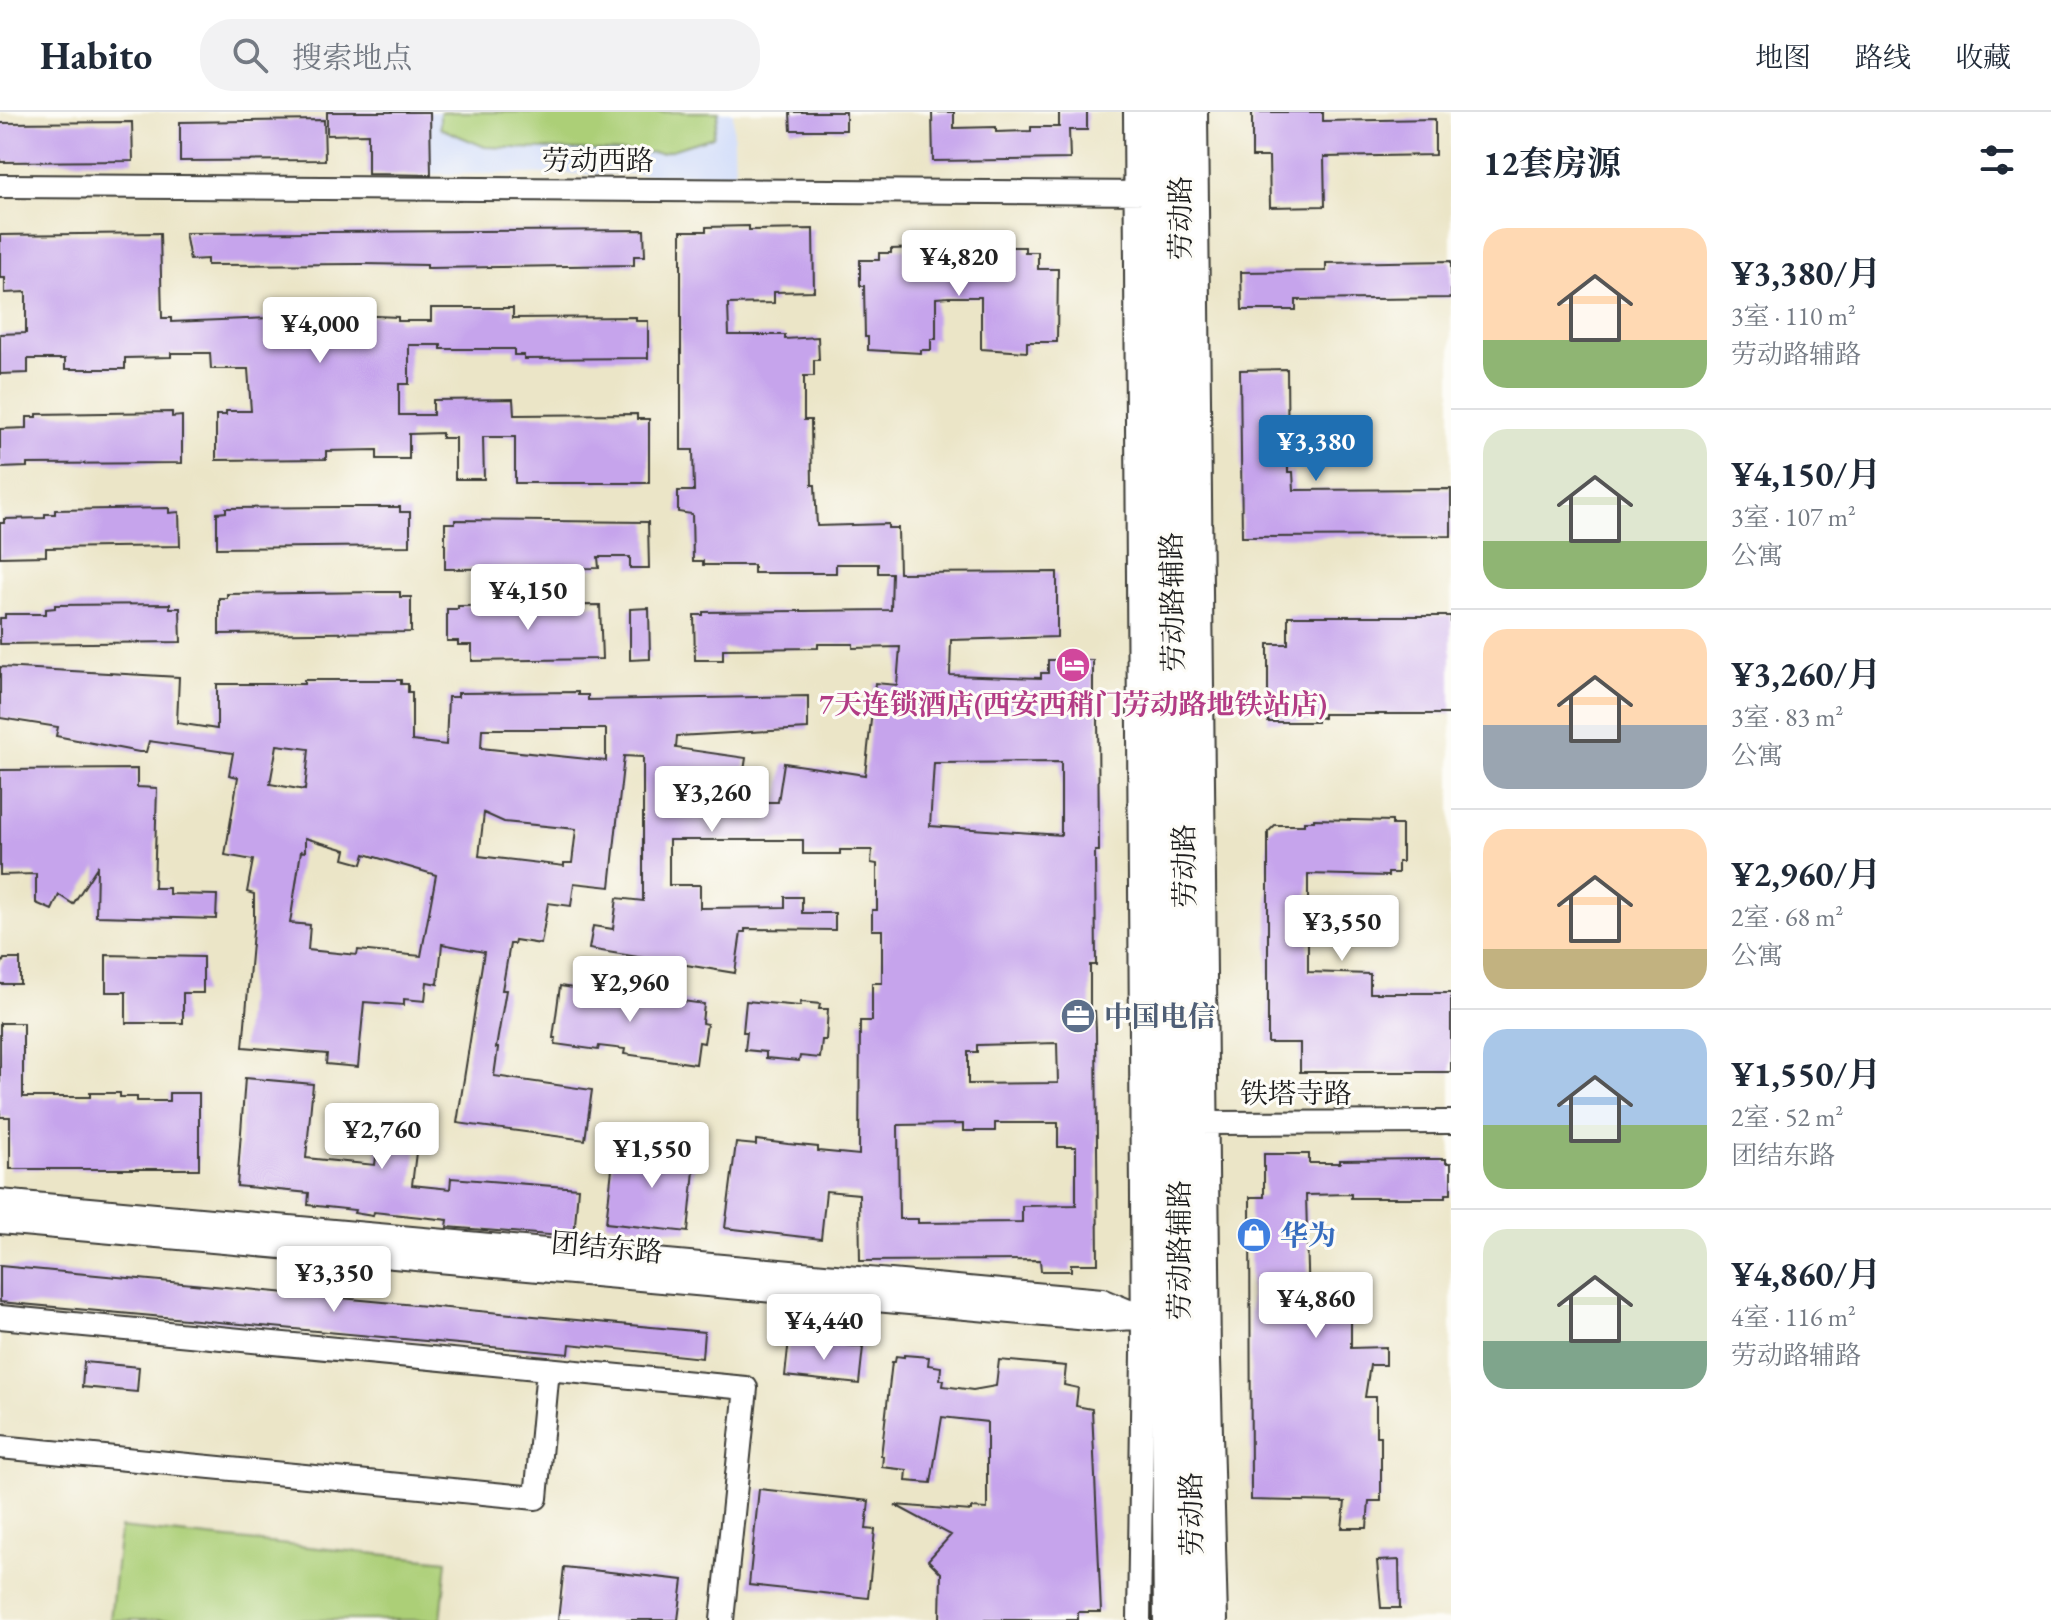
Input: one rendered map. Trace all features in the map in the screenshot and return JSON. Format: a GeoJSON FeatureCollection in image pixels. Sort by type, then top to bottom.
{"type":"FeatureCollection","features":[{"type":"Feature","properties":{"kind":"main road","name":"劳动路"},"geometry":{"type":"LineString","coordinates":[[1154,112],[1167,193],[1176,1318],[1168,1620]]}},
{"type":"Feature","properties":{"kind":"main road","name":"劳动路"},"geometry":{"type":"LineString","coordinates":[[1167,193],[1179,112]]}},
{"type":"Feature","properties":{"kind":"main road","name":"劳动路"},"geometry":{"type":"LineString","coordinates":[[1176,1318],[1193,1620]]}},
{"type":"Feature","properties":{"kind":"street","name":"劳动路辅路"},"geometry":{"type":"LineString","coordinates":[[1135,112],[1167,193]]}},
{"type":"Feature","properties":{"kind":"street","name":"劳动路辅路"},"geometry":{"type":"LineString","coordinates":[[1196,112],[1167,193],[1176,1318],[1216,1620]]}},
{"type":"Feature","properties":{"kind":"street","name":"劳动西路"},"geometry":{"type":"LineString","coordinates":[[0,186],[1167,193]]}},
{"type":"Feature","properties":{"kind":"street","name":"铁塔寺路"},"geometry":{"type":"LineString","coordinates":[[1175,1123],[1451,1122]]}},
{"type":"Feature","properties":{"kind":"street"},"geometry":{"type":"LineString","coordinates":[[0,1201],[1102,1300],[1176,1318]]}},
{"type":"Feature","properties":{"kind":"street","name":"团结东路"},"geometry":{"type":"LineString","coordinates":[[0,1222],[1084,1319],[1176,1318]]}},
{"type":"Feature","properties":{"kind":"street"},"geometry":{"type":"LineString","coordinates":[[0,1317],[746,1388],[722,1620]]}},
{"type":"Feature","properties":{"kind":"street","name":"劳动路辅路"},"geometry":{"type":"LineString","coordinates":[[1139,1620],[1176,1318]]}},
{"type":"Feature","properties":{"kind":"street"},"geometry":{"type":"LineString","coordinates":[[0,1447],[536,1498],[548,1369]]}},
{"type":"Feature","properties":{"kind":"shaded area"},"geometry":{"type":"Polygon","coordinates":[[[401,112],[733,112],[735,174],[401,174],[401,112]]]}},
{"type":"Feature","properties":{"kind":"green space"},"geometry":{"type":"Polygon","coordinates":[[[440,112],[719,112],[713,137],[662,153],[485,147],[440,128],[440,112]]]}},
{"type":"Feature","properties":{"kind":"green space"},"geometry":{"type":"Polygon","coordinates":[[[120,1528],[447,1561],[441,1620],[110,1620],[120,1528]]]}},
{"type":"Feature","properties":{"kind":"building"},"geometry":{"type":"Polygon","coordinates":[[[327,112],[430,112],[431,175],[368,174],[368,134],[327,135],[327,112]]]}},
{"type":"Feature","properties":{"kind":"building"},"geometry":{"type":"Polygon","coordinates":[[[790,112],[846,112],[846,130],[791,130],[790,112]]]}},
{"type":"Feature","properties":{"kind":"building"},"geometry":{"type":"Polygon","coordinates":[[[932,112],[954,112],[954,128],[996,127],[996,132],[1059,127],[1059,112],[1087,112],[1087,130],[1069,130],[1070,159],[933,161],[932,112]]]}},
{"type":"Feature","properties":{"kind":"building"},"geometry":{"type":"Polygon","coordinates":[[[1252,112],[1323,112],[1323,121],[1435,119],[1435,155],[1324,157],[1325,206],[1270,207],[1269,157],[1252,157],[1252,112]]]}},
{"type":"Feature","properties":{"kind":"building"},"geometry":{"type":"Polygon","coordinates":[[[324,120],[325,160],[180,161],[180,122],[324,120]]]}},
{"type":"Feature","properties":{"kind":"building"},"geometry":{"type":"Polygon","coordinates":[[[132,122],[133,161],[0,162],[0,123],[132,122]]]}},
{"type":"Feature","properties":{"kind":"building"},"geometry":{"type":"Polygon","coordinates":[[[706,227],[813,229],[814,291],[774,292],[774,303],[728,304],[729,335],[785,335],[785,339],[818,337],[819,360],[814,360],[814,376],[804,376],[804,420],[811,420],[812,485],[815,485],[817,526],[888,524],[888,528],[898,528],[899,573],[1057,572],[1057,637],[951,640],[950,675],[1041,678],[1041,673],[1048,673],[1048,660],[1093,660],[1093,711],[1098,711],[1099,851],[1095,851],[1096,965],[1090,965],[1090,1011],[1095,1011],[1096,1029],[1098,1264],[1071,1264],[1071,1271],[1041,1271],[1040,1260],[860,1261],[859,1194],[826,1191],[821,1239],[725,1228],[736,1143],[756,1145],[756,1140],[859,1155],[860,1021],[872,1021],[872,983],[882,983],[882,930],[872,930],[872,910],[877,910],[877,864],[871,863],[872,850],[803,854],[803,840],[669,840],[669,885],[700,885],[700,908],[785,907],[785,897],[802,897],[802,913],[835,913],[835,930],[745,929],[741,932],[735,973],[589,949],[593,926],[613,929],[617,898],[643,901],[643,757],[624,756],[610,887],[574,883],[571,906],[548,903],[541,944],[515,940],[514,944],[510,944],[496,1048],[494,1076],[592,1090],[585,1140],[457,1123],[484,952],[442,944],[438,984],[427,982],[425,1001],[404,999],[404,1005],[364,1002],[358,1067],[326,1064],[327,1054],[243,1047],[254,920],[254,894],[247,892],[253,860],[225,855],[238,777],[229,775],[233,753],[149,741],[146,752],[139,752],[56,736],[58,727],[0,718],[0,667],[179,677],[177,723],[217,729],[217,684],[401,680],[401,684],[408,684],[408,692],[412,692],[412,741],[446,745],[448,697],[458,697],[458,693],[578,692],[578,695],[588,695],[588,700],[808,696],[808,729],[677,736],[676,748],[746,758],[739,802],[778,802],[784,763],[865,775],[875,683],[897,685],[900,647],[853,648],[853,644],[818,644],[818,648],[723,649],[723,660],[695,660],[694,615],[703,615],[703,612],[891,610],[892,573],[878,573],[878,564],[836,564],[836,573],[754,573],[754,565],[703,565],[703,561],[693,561],[692,514],[678,512],[678,491],[694,491],[693,450],[681,450],[681,231],[706,231],[706,227]],[[482,729],[481,748],[606,761],[606,729],[482,729]],[[277,745],[270,784],[305,790],[309,749],[277,745]],[[1061,762],[934,763],[930,826],[1061,835],[1061,762]],[[484,813],[479,856],[564,866],[564,863],[572,863],[576,829],[504,822],[484,813]],[[305,838],[305,852],[301,851],[290,923],[310,925],[308,950],[357,955],[358,950],[421,956],[436,875],[365,854],[362,864],[344,859],[346,850],[305,838]],[[1057,1043],[977,1045],[977,1052],[968,1052],[968,1084],[1058,1083],[1057,1043]],[[995,1123],[995,1131],[963,1131],[963,1124],[898,1125],[899,1219],[918,1219],[918,1223],[1022,1222],[1022,1206],[1076,1205],[1076,1147],[1058,1147],[1058,1123],[995,1123]]]}},
{"type":"Feature","properties":{"kind":"building"},"geometry":{"type":"Polygon","coordinates":[[[644,230],[645,256],[634,256],[634,265],[427,268],[427,265],[363,264],[207,265],[207,259],[190,260],[185,233],[644,230]]]}},
{"type":"Feature","properties":{"kind":"building"},"geometry":{"type":"Polygon","coordinates":[[[160,233],[162,318],[171,318],[171,322],[324,316],[398,317],[398,321],[431,321],[431,308],[513,308],[513,318],[636,317],[636,321],[648,321],[648,358],[524,359],[524,355],[514,355],[514,349],[441,349],[441,345],[409,345],[409,384],[399,384],[399,415],[433,415],[433,400],[513,399],[514,415],[637,414],[637,419],[649,419],[649,483],[515,483],[515,437],[483,437],[484,479],[455,479],[455,438],[442,438],[442,433],[409,434],[409,459],[377,459],[377,450],[326,451],[326,459],[216,460],[216,415],[226,415],[226,411],[251,411],[248,369],[211,369],[210,353],[125,358],[125,369],[65,369],[65,359],[28,359],[28,373],[0,374],[0,334],[26,333],[26,292],[5,293],[5,278],[0,278],[0,235],[160,233]]]}},
{"type":"Feature","properties":{"kind":"building"},"geometry":{"type":"Polygon","coordinates":[[[995,247],[1025,247],[1025,252],[1038,252],[1038,269],[1058,269],[1057,342],[1027,342],[1027,352],[981,349],[981,297],[949,297],[936,298],[936,339],[931,339],[931,350],[921,350],[921,353],[868,350],[860,260],[879,260],[879,253],[891,253],[891,249],[921,248],[921,253],[933,253],[933,260],[983,260],[983,252],[995,252],[995,247]]]}},
{"type":"Feature","properties":{"kind":"building"},"geometry":{"type":"Polygon","coordinates":[[[1451,261],[1451,298],[1296,300],[1296,310],[1242,310],[1241,272],[1326,271],[1326,263],[1451,261]]]}},
{"type":"Feature","properties":{"kind":"building"},"geometry":{"type":"Polygon","coordinates":[[[1287,369],[1288,472],[1293,472],[1294,490],[1451,489],[1451,536],[1242,537],[1240,370],[1287,369]]]}},
{"type":"Feature","properties":{"kind":"building"},"geometry":{"type":"Polygon","coordinates":[[[172,412],[172,417],[182,416],[182,463],[27,464],[27,467],[0,468],[0,429],[27,428],[27,417],[37,417],[37,414],[172,412]]]}},
{"type":"Feature","properties":{"kind":"building"},"geometry":{"type":"Polygon","coordinates":[[[400,507],[400,512],[410,512],[410,546],[217,548],[217,513],[226,512],[226,508],[400,507]]]}},
{"type":"Feature","properties":{"kind":"building"},"geometry":{"type":"Polygon","coordinates":[[[169,508],[169,513],[179,512],[180,546],[46,548],[46,556],[0,557],[0,523],[4,523],[4,519],[45,518],[45,514],[55,514],[55,510],[169,508]]]}},
{"type":"Feature","properties":{"kind":"building"},"geometry":{"type":"Polygon","coordinates":[[[455,520],[648,522],[649,568],[630,568],[630,557],[598,557],[599,568],[445,569],[445,523],[455,523],[455,520]]]}},
{"type":"Feature","properties":{"kind":"building"},"geometry":{"type":"Polygon","coordinates":[[[400,592],[400,597],[411,597],[411,632],[219,634],[219,598],[227,598],[227,594],[400,592]]]}},
{"type":"Feature","properties":{"kind":"building"},"geometry":{"type":"Polygon","coordinates":[[[170,604],[170,608],[180,608],[181,642],[0,644],[0,618],[5,618],[5,614],[46,614],[46,609],[55,608],[55,605],[170,604]]]}},
{"type":"Feature","properties":{"kind":"building"},"geometry":{"type":"Polygon","coordinates":[[[600,605],[602,659],[472,661],[472,645],[447,641],[447,609],[458,609],[458,606],[600,605]]]}},
{"type":"Feature","properties":{"kind":"building"},"geometry":{"type":"Polygon","coordinates":[[[649,608],[650,659],[630,660],[630,609],[649,608]]]}},
{"type":"Feature","properties":{"kind":"building"},"geometry":{"type":"Polygon","coordinates":[[[1288,616],[1451,616],[1451,714],[1323,714],[1323,718],[1317,717],[1317,722],[1268,722],[1268,644],[1288,644],[1288,616]]]}},
{"type":"Feature","properties":{"kind":"building"},"geometry":{"type":"Polygon","coordinates":[[[137,769],[137,787],[157,788],[154,888],[169,888],[169,894],[217,895],[216,919],[96,916],[97,867],[73,904],[59,895],[52,910],[36,903],[36,874],[0,875],[0,770],[137,769]]]}},
{"type":"Feature","properties":{"kind":"building"},"geometry":{"type":"Polygon","coordinates":[[[1304,821],[1392,821],[1392,825],[1402,825],[1402,862],[1398,862],[1398,873],[1388,873],[1388,876],[1308,874],[1308,972],[1370,974],[1370,993],[1451,993],[1451,1072],[1300,1072],[1300,1043],[1268,1043],[1268,832],[1275,825],[1304,825],[1304,821]]]}},
{"type":"Feature","properties":{"kind":"building"},"geometry":{"type":"Polygon","coordinates":[[[106,955],[203,957],[203,993],[183,993],[183,1023],[126,1023],[126,992],[106,992],[106,955]]]}},
{"type":"Feature","properties":{"kind":"building"},"geometry":{"type":"Polygon","coordinates":[[[4,959],[20,959],[20,984],[0,984],[0,967],[4,959]]]}},
{"type":"Feature","properties":{"kind":"building"},"geometry":{"type":"Polygon","coordinates":[[[560,986],[704,1004],[702,1023],[707,1024],[704,1043],[699,1042],[696,1064],[624,1054],[625,1049],[599,1046],[598,1050],[555,1044],[556,1038],[553,1038],[560,986]]]}},
{"type":"Feature","properties":{"kind":"building"},"geometry":{"type":"Polygon","coordinates":[[[746,1001],[800,1006],[801,1002],[820,1004],[819,1009],[828,1009],[826,1040],[822,1040],[820,1058],[800,1056],[799,1061],[766,1058],[766,1052],[745,1050],[746,1001]]]}},
{"type":"Feature","properties":{"kind":"building"},"geometry":{"type":"Polygon","coordinates":[[[0,1023],[23,1023],[23,1097],[90,1097],[90,1093],[120,1093],[120,1097],[137,1097],[137,1101],[169,1101],[169,1093],[199,1093],[199,1169],[10,1169],[10,1117],[0,1117],[0,1023]]]}},
{"type":"Feature","properties":{"kind":"building"},"geometry":{"type":"Polygon","coordinates":[[[245,1078],[313,1084],[306,1158],[375,1165],[382,1108],[421,1112],[412,1185],[450,1189],[451,1178],[578,1188],[574,1237],[447,1227],[448,1220],[374,1212],[373,1216],[354,1213],[355,1210],[308,1205],[309,1193],[237,1186],[245,1078]]]}},
{"type":"Feature","properties":{"kind":"building"},"geometry":{"type":"Polygon","coordinates":[[[674,1148],[696,1150],[688,1232],[606,1223],[614,1151],[673,1157],[674,1148]]]}},
{"type":"Feature","properties":{"kind":"building"},"geometry":{"type":"Polygon","coordinates":[[[1264,1154],[1309,1154],[1309,1163],[1446,1159],[1446,1163],[1451,1163],[1451,1194],[1446,1194],[1446,1198],[1306,1195],[1309,1306],[1351,1306],[1351,1348],[1386,1347],[1386,1365],[1370,1365],[1365,1397],[1376,1397],[1376,1436],[1381,1436],[1381,1501],[1369,1501],[1367,1528],[1342,1528],[1345,1502],[1251,1500],[1250,1197],[1264,1197],[1264,1154]]]}},
{"type":"Feature","properties":{"kind":"building"},"geometry":{"type":"Polygon","coordinates":[[[0,1266],[704,1332],[702,1358],[570,1344],[569,1354],[0,1302],[0,1266]]]}},
{"type":"Feature","properties":{"kind":"building"},"geometry":{"type":"Polygon","coordinates":[[[789,1339],[863,1347],[859,1384],[785,1376],[789,1339]]]}},
{"type":"Feature","properties":{"kind":"building"},"geometry":{"type":"Polygon","coordinates":[[[896,1356],[929,1357],[928,1365],[941,1367],[943,1386],[973,1390],[996,1386],[999,1360],[1066,1366],[1064,1385],[1078,1388],[1076,1406],[1092,1409],[1101,1612],[1078,1612],[1078,1620],[940,1620],[941,1573],[928,1560],[951,1535],[895,1505],[971,1511],[971,1508],[987,1509],[987,1422],[942,1417],[931,1483],[906,1481],[907,1470],[882,1467],[892,1362],[895,1362],[896,1356]]]}},
{"type":"Feature","properties":{"kind":"building"},"geometry":{"type":"Polygon","coordinates":[[[84,1362],[139,1367],[137,1392],[82,1387],[84,1362]]]}},
{"type":"Feature","properties":{"kind":"building"},"geometry":{"type":"Polygon","coordinates":[[[759,1489],[869,1501],[866,1529],[875,1530],[868,1598],[749,1585],[759,1489]]]}},
{"type":"Feature","properties":{"kind":"building"},"geometry":{"type":"Polygon","coordinates":[[[1399,1560],[1400,1608],[1381,1608],[1377,1561],[1399,1560]]]}},
{"type":"Feature","properties":{"kind":"building"},"geometry":{"type":"Polygon","coordinates":[[[564,1567],[683,1580],[678,1620],[558,1620],[564,1567]]]}},
{"type":"Feature","properties":{"kind":"place","name":"7天连锁酒店(西安西稍门劳动路地铁站店)"},"geometry":{"type":"Point","coordinates":[1073,665]}},
{"type":"Feature","properties":{"kind":"place","name":"中国电信"},"geometry":{"type":"Point","coordinates":[1078,1016]}},
{"type":"Feature","properties":{"kind":"place","name":"华为"},"geometry":{"type":"Point","coordinates":[1254,1235]}}]}
